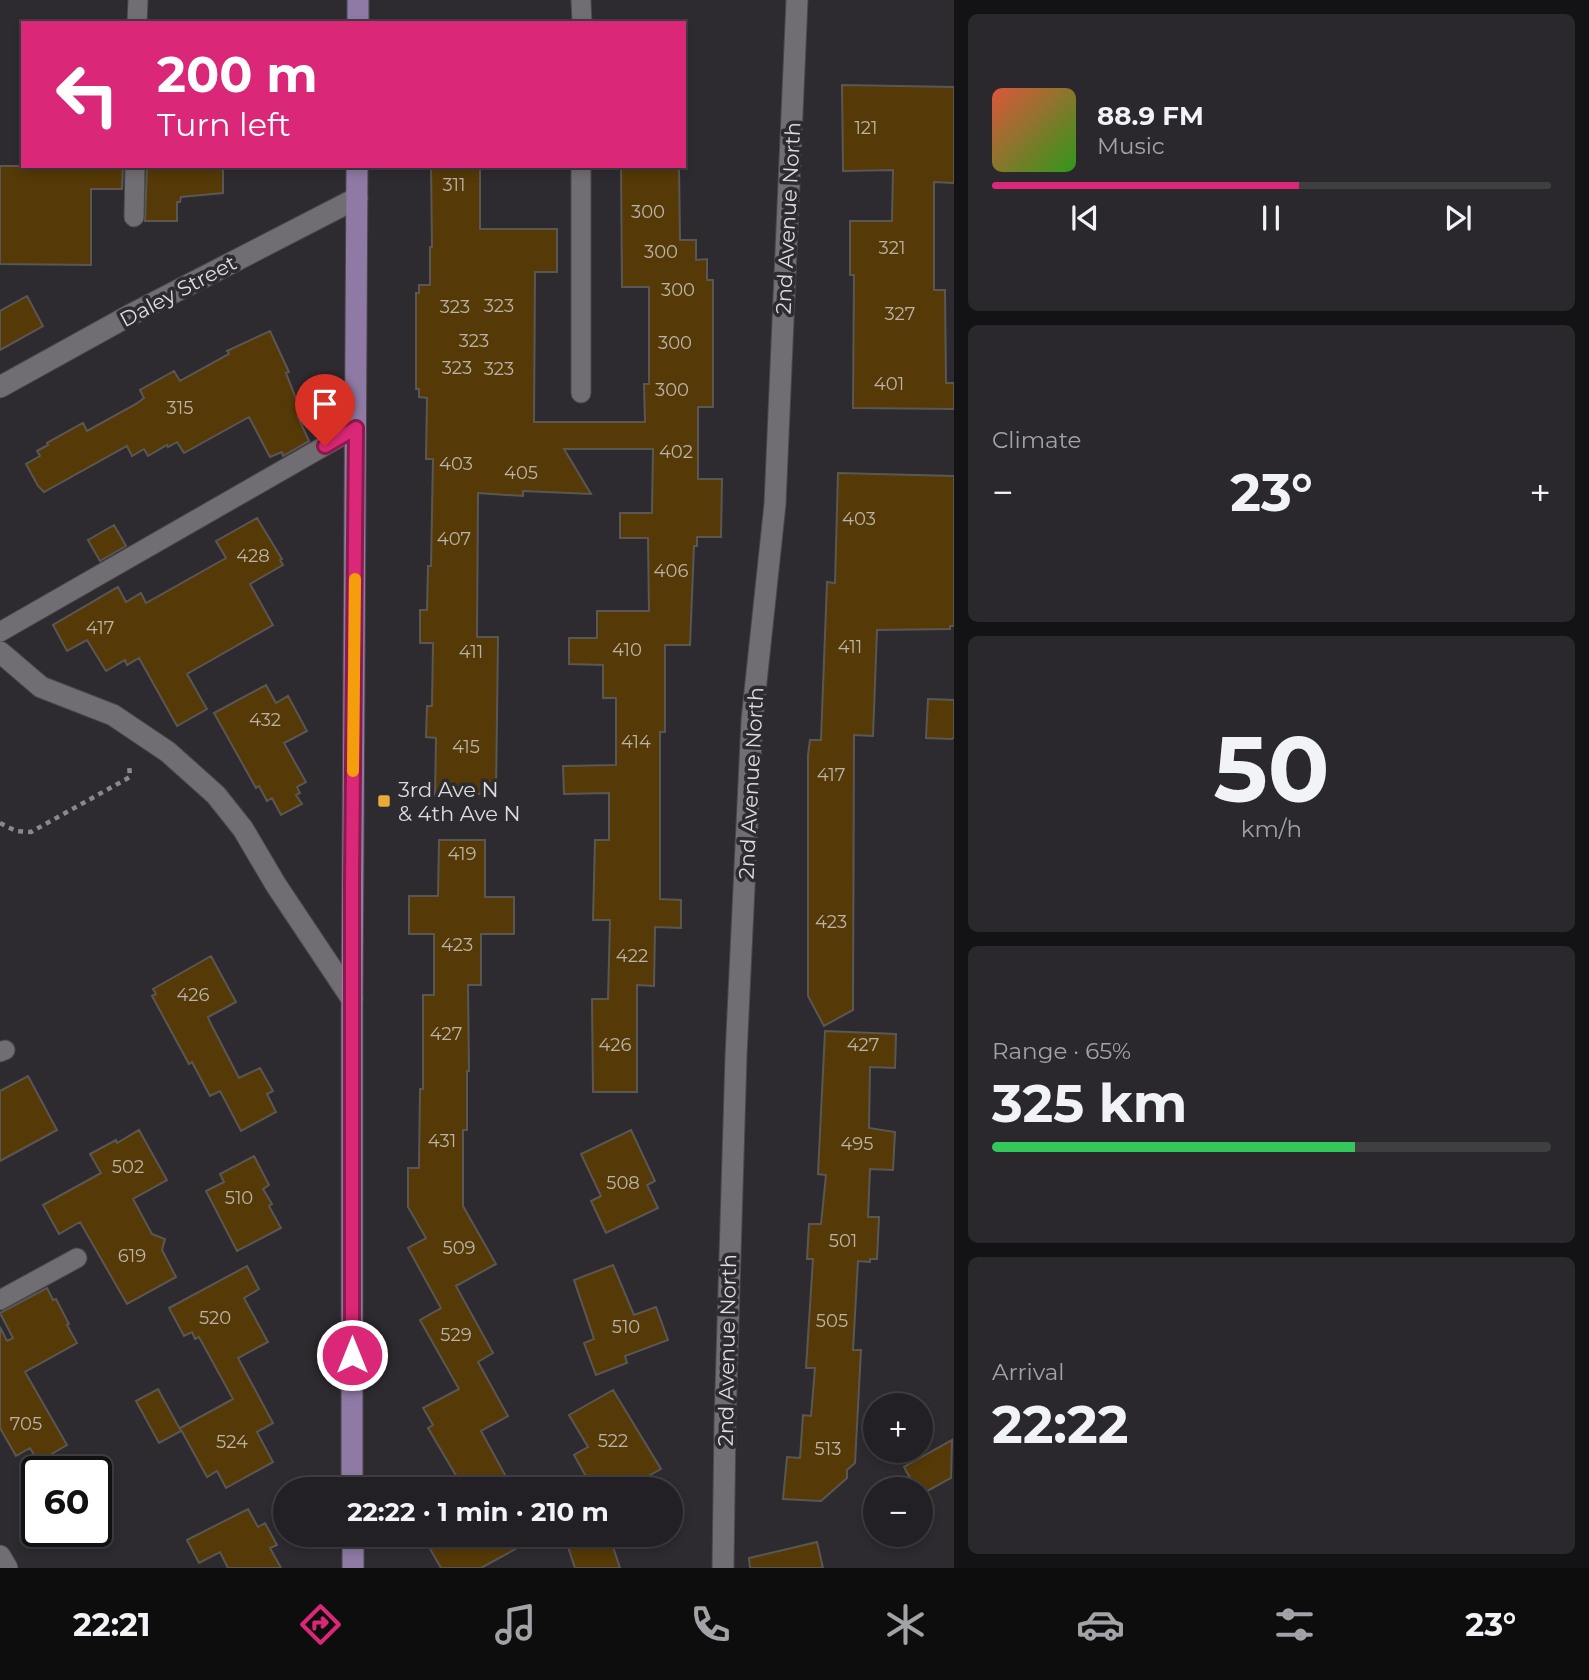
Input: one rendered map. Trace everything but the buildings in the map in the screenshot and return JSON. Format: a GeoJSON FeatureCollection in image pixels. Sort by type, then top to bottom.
{"type":"FeatureCollection","features":[{"type":"Feature","properties":{"kind":"main road"},"geometry":{"type":"LineString","coordinates":[[358,0],[358,21]]}},
{"type":"Feature","properties":{"kind":"main road"},"geometry":{"type":"LineString","coordinates":[[352,1477],[357,168]]}},
{"type":"Feature","properties":{"kind":"main road"},"geometry":{"type":"LineString","coordinates":[[353,1547],[353,1568]]}},
{"type":"Feature","properties":{"kind":"street","name":"2nd Avenue North"},"geometry":{"type":"LineString","coordinates":[[723,1568],[724,1435],[752,720],[775,504],[797,0]]}},
{"type":"Feature","properties":{"kind":"street","name":"Daley Street"},"geometry":{"type":"LineString","coordinates":[[0,387],[357,198]]}},
{"type":"Feature","properties":{"kind":"street"},"geometry":{"type":"LineString","coordinates":[[0,652],[41,687],[113,715],[178,760],[216,795],[243,829],[276,885],[352,999]]}},
{"type":"Feature","properties":{"kind":"street"},"geometry":{"type":"LineString","coordinates":[[0,1556],[7,1568]]}},
{"type":"Feature","properties":{"kind":"lane"},"geometry":{"type":"LineString","coordinates":[[137,21],[138,0]]}},
{"type":"Feature","properties":{"kind":"lane"},"geometry":{"type":"LineString","coordinates":[[582,0],[582,21]]}},
{"type":"Feature","properties":{"kind":"lane"},"geometry":{"type":"LineString","coordinates":[[134,217],[135,168]]}},
{"type":"Feature","properties":{"kind":"lane"},"geometry":{"type":"LineString","coordinates":[[581,168],[581,393]]}},
{"type":"Feature","properties":{"kind":"lane"},"geometry":{"type":"LineString","coordinates":[[0,632],[356,428]]}},
{"type":"Feature","properties":{"kind":"lane"},"geometry":{"type":"LineString","coordinates":[[0,1300],[77,1258]]}},
{"type":"Feature","properties":{"kind":"path"},"geometry":{"type":"LineString","coordinates":[[0,823],[16,831],[32,832],[130,777],[129,764]]}},
{"type":"Feature","properties":{"kind":"slow traffic"},"geometry":{"type":"LineString","coordinates":[[353,771],[355,579]]}},
{"type":"Feature","properties":{"kind":"place","name":"3rd Ave N & 4th Ave N"},"geometry":{"type":"Point","coordinates":[384,801]}},
{"type":"Feature","properties":{"kind":"route"},"geometry":{"type":"LineString","coordinates":[[325,446],[356,428],[352,1355]]}}]}
